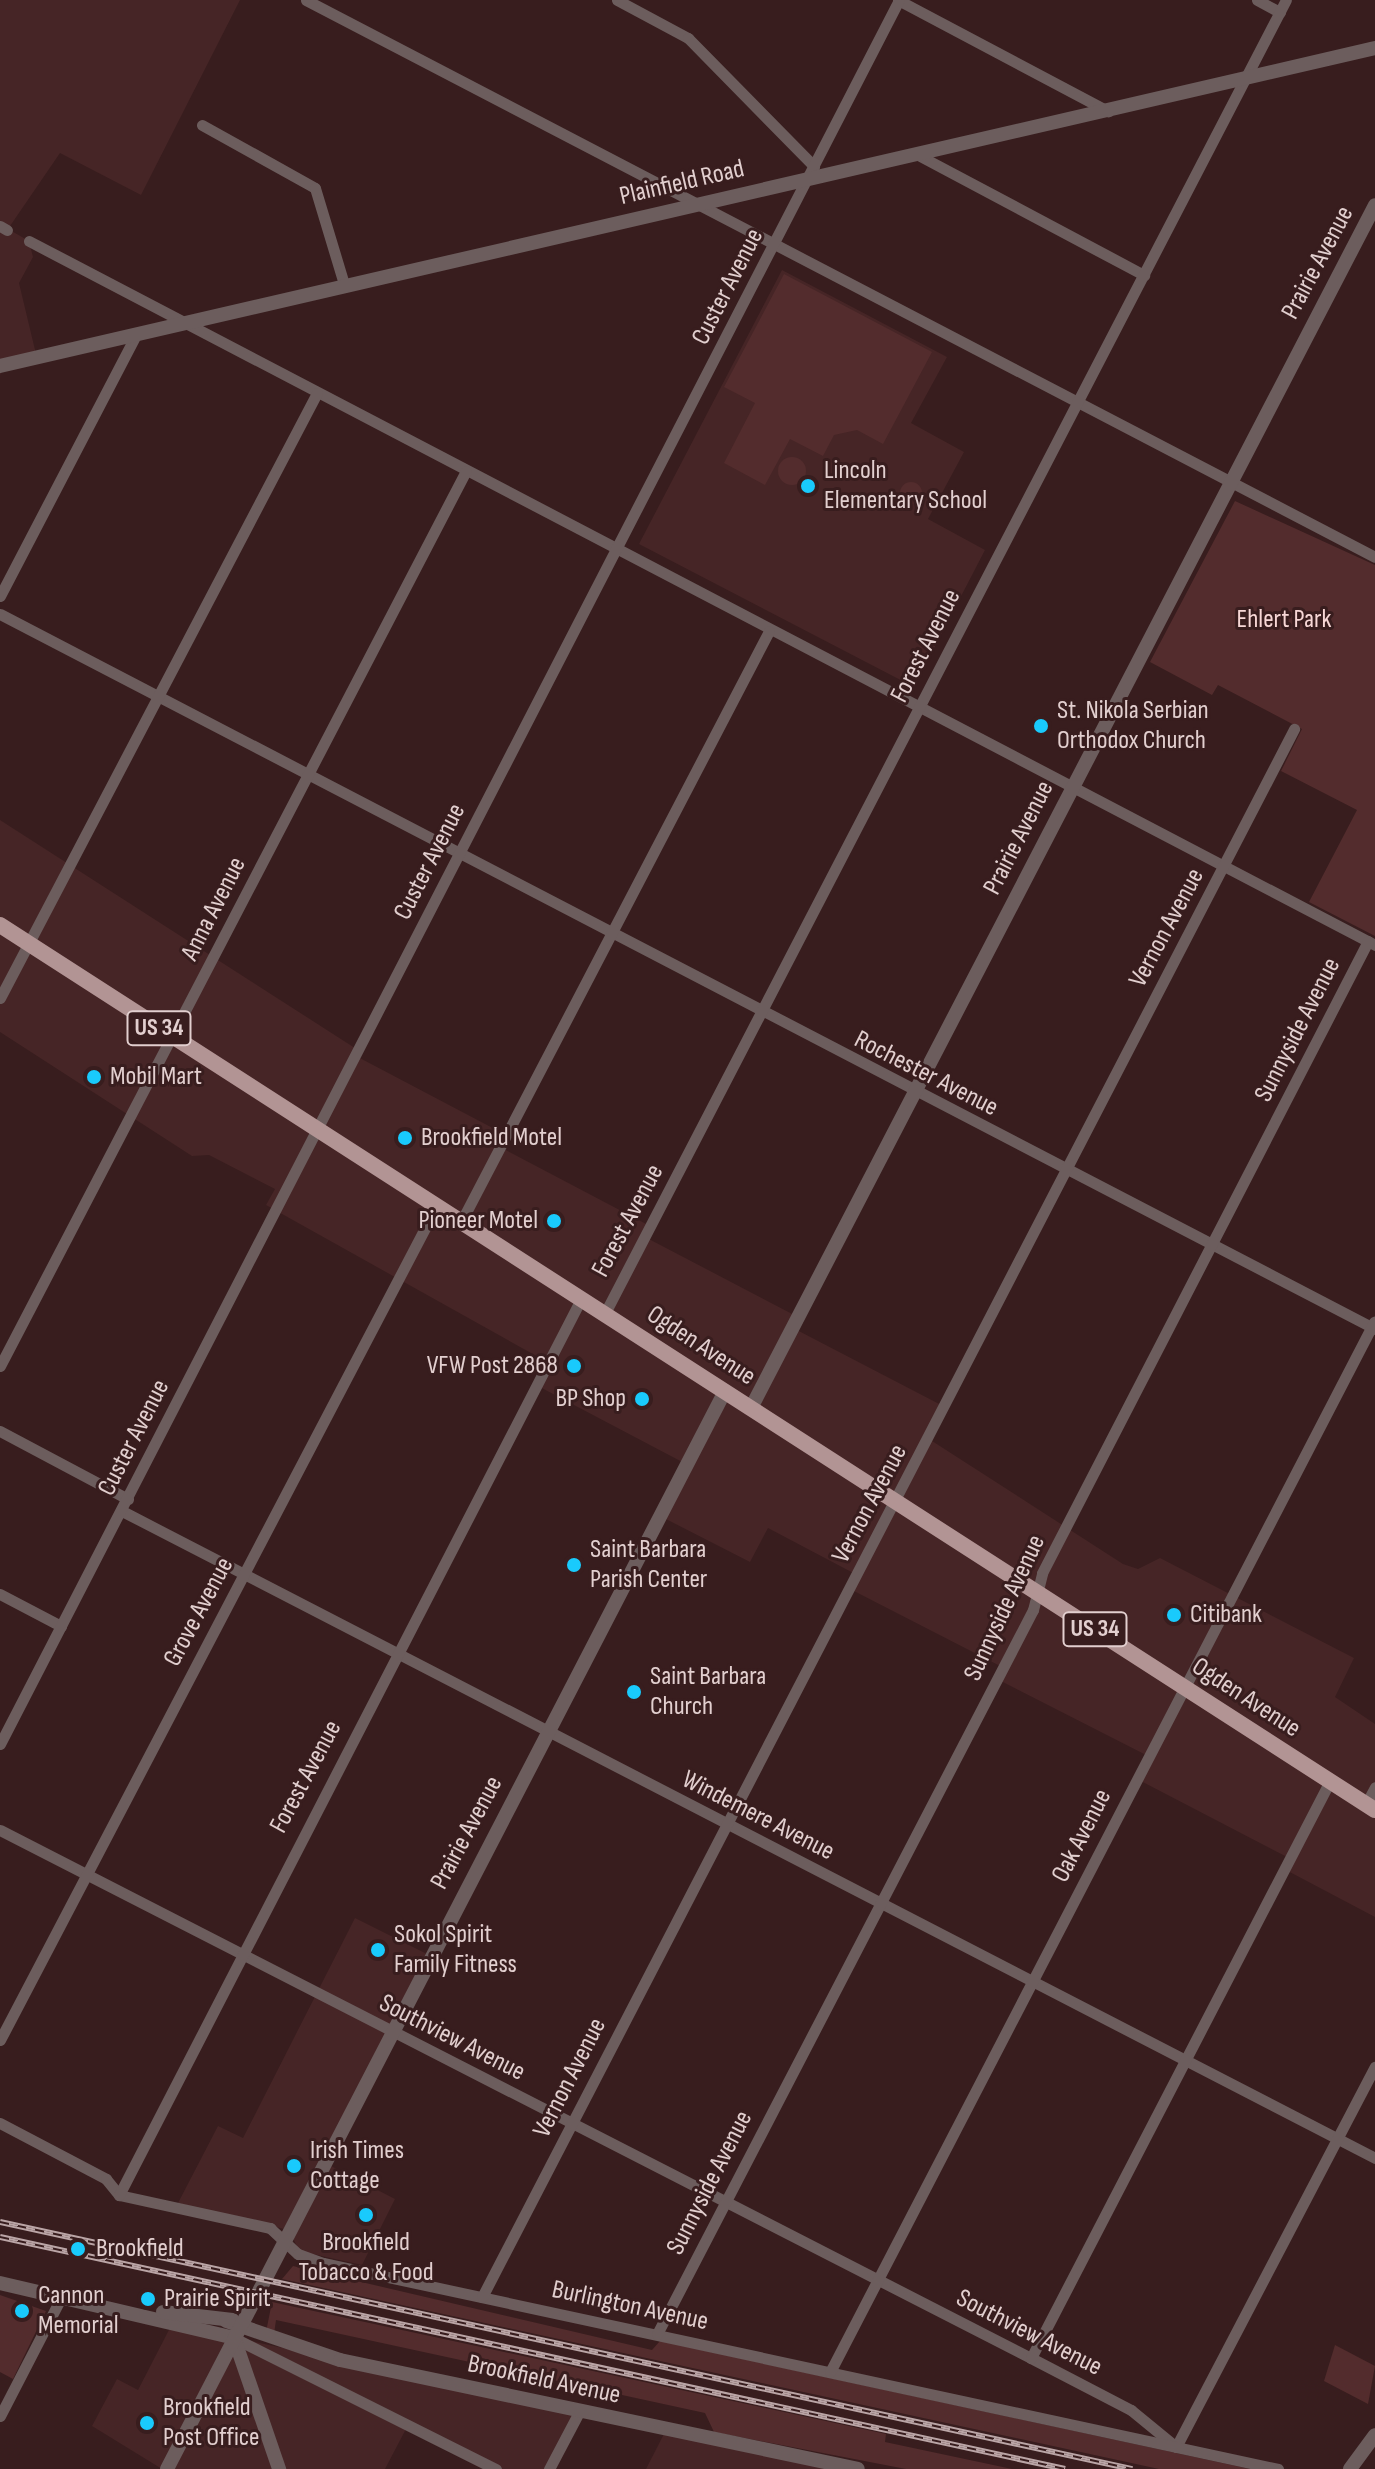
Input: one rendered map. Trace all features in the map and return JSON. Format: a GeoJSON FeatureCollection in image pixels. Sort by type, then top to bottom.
{"type":"FeatureCollection","features":[{"type":"Feature","properties":{"kind":"main road","name":"Ogden Avenue"},"geometry":{"type":"LineString","coordinates":[[0,925],[1370,1807]]}},
{"type":"Feature","properties":{"kind":"street"},"geometry":{"type":"LineString","coordinates":[[306,0],[774,247],[1375,557]]}},
{"type":"Feature","properties":{"kind":"street"},"geometry":{"type":"LineString","coordinates":[[617,0],[688,38],[810,173]]}},
{"type":"Feature","properties":{"kind":"street"},"geometry":{"type":"LineString","coordinates":[[899,0],[1108,111]]}},
{"type":"Feature","properties":{"kind":"street","name":"Custer Avenue"},"geometry":{"type":"LineString","coordinates":[[0,1744],[899,0]]}},
{"type":"Feature","properties":{"kind":"street"},"geometry":{"type":"LineString","coordinates":[[1257,0],[1280,12]]}},
{"type":"Feature","properties":{"kind":"street","name":"Forest Avenue"},"geometry":{"type":"LineString","coordinates":[[605,1313],[1286,0]]}},
{"type":"Feature","properties":{"kind":"street","name":"Plainfield Road"},"geometry":{"type":"LineString","coordinates":[[0,366],[696,205],[810,173],[920,156],[1375,48]]}},
{"type":"Feature","properties":{"kind":"street"},"geometry":{"type":"LineString","coordinates":[[202,125],[315,188],[344,284]]}},
{"type":"Feature","properties":{"kind":"street"},"geometry":{"type":"LineString","coordinates":[[920,156],[1144,275]]}},
{"type":"Feature","properties":{"kind":"street","name":"Prairie Avenue"},"geometry":{"type":"LineString","coordinates":[[751,1408],[1375,205]]}},
{"type":"Feature","properties":{"kind":"street"},"geometry":{"type":"LineString","coordinates":[[29,241],[769,631],[1371,943]]}},
{"type":"Feature","properties":{"kind":"street"},"geometry":{"type":"LineString","coordinates":[[0,596],[136,335]]}},
{"type":"Feature","properties":{"kind":"street"},"geometry":{"type":"LineString","coordinates":[[0,998],[317,393]]}},
{"type":"Feature","properties":{"kind":"street","name":"Anna Avenue"},"geometry":{"type":"LineString","coordinates":[[0,1366],[466,471]]}},
{"type":"Feature","properties":{"kind":"street","name":"Rochester Avenue"},"geometry":{"type":"LineString","coordinates":[[0,614],[914,1093],[1374,1326]]}},
{"type":"Feature","properties":{"kind":"street"},"geometry":{"type":"LineString","coordinates":[[462,1220],[769,631]]}},
{"type":"Feature","properties":{"kind":"street","name":"Vernon Avenue"},"geometry":{"type":"LineString","coordinates":[[482,2297],[897,1501],[1294,729]]}},
{"type":"Feature","properties":{"kind":"street","name":"Sunnyside Avenue"},"geometry":{"type":"LineString","coordinates":[[657,2334],[1213,1244],[1371,943]]}},
{"type":"Feature","properties":{"kind":"street","name":"Grove Avenue"},"geometry":{"type":"LineString","coordinates":[[0,2040],[437,1205]]}},
{"type":"Feature","properties":{"kind":"street","name":"Forest Avenue"},"geometry":{"type":"LineString","coordinates":[[119,2195],[238,1954],[582,1297]]}},
{"type":"Feature","properties":{"kind":"street","name":"Oak Avenue"},"geometry":{"type":"LineString","coordinates":[[830,2372],[1374,1326]]}},
{"type":"Feature","properties":{"kind":"street","name":"Prairie Avenue"},"geometry":{"type":"LineString","coordinates":[[167,2469],[236,2326],[725,1391]]}},
{"type":"Feature","properties":{"kind":"street"},"geometry":{"type":"LineString","coordinates":[[0,1431],[128,1499]]}},
{"type":"Feature","properties":{"kind":"street","name":"Windemere Avenue"},"geometry":{"type":"LineString","coordinates":[[122,1511],[1375,2158]]}},
{"type":"Feature","properties":{"kind":"street"},"geometry":{"type":"LineString","coordinates":[[0,1594],[61,1626]]}},
{"type":"Feature","properties":{"kind":"street"},"geometry":{"type":"LineString","coordinates":[[1031,2358],[1330,1781]]}},
{"type":"Feature","properties":{"kind":"street"},"geometry":{"type":"LineString","coordinates":[[1370,1807],[1375,1787]]}},
{"type":"Feature","properties":{"kind":"street","name":"Southview Avenue"},"geometry":{"type":"LineString","coordinates":[[0,1830],[1131,2410],[1176,2447]]}},
{"type":"Feature","properties":{"kind":"street"},"geometry":{"type":"LineString","coordinates":[[1176,2447],[1375,2067]]}},
{"type":"Feature","properties":{"kind":"street","name":"Burlington Avenue"},"geometry":{"type":"LineString","coordinates":[[0,2123],[106,2179],[119,2195],[270,2228],[282,2242],[323,2263],[1278,2469]]}},
{"type":"Feature","properties":{"kind":"street","name":"Brookfield Avenue"},"geometry":{"type":"LineString","coordinates":[[0,2283],[114,2309],[236,2326],[340,2360],[712,2442],[858,2469]]}},
{"type":"Feature","properties":{"kind":"street"},"geometry":{"type":"LineString","coordinates":[[0,2416],[61,2298]]}},
{"type":"Feature","properties":{"kind":"street"},"geometry":{"type":"LineString","coordinates":[[236,2326],[279,2469]]}},
{"type":"Feature","properties":{"kind":"street"},"geometry":{"type":"LineString","coordinates":[[236,2326],[496,2469]]}},
{"type":"Feature","properties":{"kind":"street"},"geometry":{"type":"LineString","coordinates":[[549,2469],[579,2412]]}},
{"type":"Feature","properties":{"kind":"street"},"geometry":{"type":"LineString","coordinates":[[1350,2469],[1375,2435]]}},
{"type":"Feature","properties":{"kind":"shaded area"},"geometry":{"type":"Polygon","coordinates":[[[0,0],[240,0],[141,195],[60,153],[8,229],[29,241],[33,257],[19,283],[36,354],[8,360],[0,375],[0,0]]]}},
{"type":"Feature","properties":{"kind":"shaded area","name":"Lincoln Elementary School"},"geometry":{"type":"Polygon","coordinates":[[[782,270],[947,357],[911,423],[964,452],[928,519],[985,550],[914,687],[639,544],[782,270]]]}},
{"type":"Feature","properties":{"kind":"shaded area"},"geometry":{"type":"Polygon","coordinates":[[[0,820],[358,1050],[356,1056],[506,1135],[500,1147],[650,1226],[645,1237],[798,1317],[793,1328],[945,1407],[929,1439],[1123,1564],[1138,1569],[1160,1558],[1354,1658],[1335,1697],[1375,1724],[1375,1917],[1284,1869],[1289,1858],[1137,1779],[1148,1756],[997,1679],[1002,1667],[850,1589],[857,1575],[768,1528],[750,1562],[660,1516],[686,1464],[536,1385],[547,1362],[266,1205],[275,1189],[209,1155],[192,1156],[0,1032],[0,820]]]}},
{"type":"Feature","properties":{"kind":"shaded area"},"geometry":{"type":"Polygon","coordinates":[[[355,1918],[427,1954],[284,2229],[178,2203],[218,2126],[243,2138],[355,1918]]]}},
{"type":"Feature","properties":{"kind":"shaded area"},"geometry":{"type":"Polygon","coordinates":[[[331,2166],[395,2199],[362,2265],[299,2251],[293,2238],[331,2166]]]}},
{"type":"Feature","properties":{"kind":"shaded area"},"geometry":{"type":"Polygon","coordinates":[[[172,2324],[576,2411],[545,2469],[492,2469],[407,2427],[385,2469],[162,2469],[92,2426],[117,2379],[138,2390],[172,2324]]]}},
{"type":"Feature","properties":{"kind":"shaded area"},"geometry":{"type":"Polygon","coordinates":[[[666,2430],[841,2469],[646,2469],[666,2430]]]}},
{"type":"Feature","properties":{"kind":"green space"},"geometry":{"type":"Polygon","coordinates":[[[784,274],[932,352],[883,444],[857,430],[834,435],[823,456],[790,439],[765,485],[724,463],[755,403],[724,387],[784,274]]]}},
{"type":"Feature","properties":{"kind":"green space"},"geometry":{"type":"Polygon","coordinates":[[[792,457],[802,461],[806,471],[802,481],[792,485],[782,481],[778,471],[782,461],[792,457]]]}},
{"type":"Feature","properties":{"kind":"green space"},"geometry":{"type":"Polygon","coordinates":[[[911,482],[922,493],[911,504],[900,493],[911,482]]]}},
{"type":"Feature","properties":{"kind":"green space","name":"Ehlert Park"},"geometry":{"type":"Polygon","coordinates":[[[1235,501],[1375,565],[1375,936],[1309,902],[1357,810],[1281,771],[1302,729],[1218,685],[1212,695],[1150,662],[1235,501]]]}},
{"type":"Feature","properties":{"kind":"green space"},"geometry":{"type":"Polygon","coordinates":[[[293,2266],[652,2350],[660,2341],[1250,2469],[1159,2469],[282,2279],[293,2266]]]}},
{"type":"Feature","properties":{"kind":"green space"},"geometry":{"type":"Polygon","coordinates":[[[0,2295],[46,2311],[13,2379],[0,2372],[0,2295]]]}},
{"type":"Feature","properties":{"kind":"green space"},"geometry":{"type":"Polygon","coordinates":[[[272,2302],[886,2434],[885,2442],[1012,2469],[906,2469],[714,2432],[705,2413],[276,2320],[274,2334],[266,2332],[272,2302]]]}},
{"type":"Feature","properties":{"kind":"green space"},"geometry":{"type":"Polygon","coordinates":[[[1335,2345],[1375,2366],[1368,2404],[1324,2381],[1335,2345]]]}},
{"type":"Feature","properties":{"kind":"railway"},"geometry":{"type":"LineString","coordinates":[[0,2222],[1132,2469]]}},
{"type":"Feature","properties":{"kind":"railway"},"geometry":{"type":"LineString","coordinates":[[0,2237],[1065,2469]]}},
{"type":"Feature","properties":{"kind":"place","name":"Lincoln Elementary School"},"geometry":{"type":"Point","coordinates":[808,486]}},
{"type":"Feature","properties":{"kind":"place","name":"St. Nikola Serbian Orthodox Church"},"geometry":{"type":"Point","coordinates":[1041,726]}},
{"type":"Feature","properties":{"kind":"place","name":"Mobil Mart"},"geometry":{"type":"Point","coordinates":[94,1077]}},
{"type":"Feature","properties":{"kind":"place","name":"Brookfield Motel"},"geometry":{"type":"Point","coordinates":[405,1138]}},
{"type":"Feature","properties":{"kind":"place","name":"Pioneer Motel"},"geometry":{"type":"Point","coordinates":[554,1221]}},
{"type":"Feature","properties":{"kind":"place","name":"VFW Post 2868"},"geometry":{"type":"Point","coordinates":[574,1366]}},
{"type":"Feature","properties":{"kind":"place","name":"BP Shop"},"geometry":{"type":"Point","coordinates":[642,1399]}},
{"type":"Feature","properties":{"kind":"place","name":"Saint Barbara Parish Center"},"geometry":{"type":"Point","coordinates":[574,1565]}},
{"type":"Feature","properties":{"kind":"place","name":"Citibank"},"geometry":{"type":"Point","coordinates":[1174,1615]}},
{"type":"Feature","properties":{"kind":"place","name":"Saint Barbara Church"},"geometry":{"type":"Point","coordinates":[634,1692]}},
{"type":"Feature","properties":{"kind":"place","name":"Sokol Spirit Family Fitness"},"geometry":{"type":"Point","coordinates":[378,1950]}},
{"type":"Feature","properties":{"kind":"place","name":"Irish Times Cottage"},"geometry":{"type":"Point","coordinates":[294,2166]}},
{"type":"Feature","properties":{"kind":"place","name":"Brookfield Tobacco & Food"},"geometry":{"type":"Point","coordinates":[366,2215]}},
{"type":"Feature","properties":{"kind":"place","name":"Brookfield"},"geometry":{"type":"Point","coordinates":[78,2249]}},
{"type":"Feature","properties":{"kind":"place","name":"Prairie Spirit"},"geometry":{"type":"Point","coordinates":[148,2299]}},
{"type":"Feature","properties":{"kind":"place","name":"Cannon Memorial"},"geometry":{"type":"Point","coordinates":[22,2311]}},
{"type":"Feature","properties":{"kind":"place","name":"Brookfield Post Office"},"geometry":{"type":"Point","coordinates":[147,2423]}}]}
